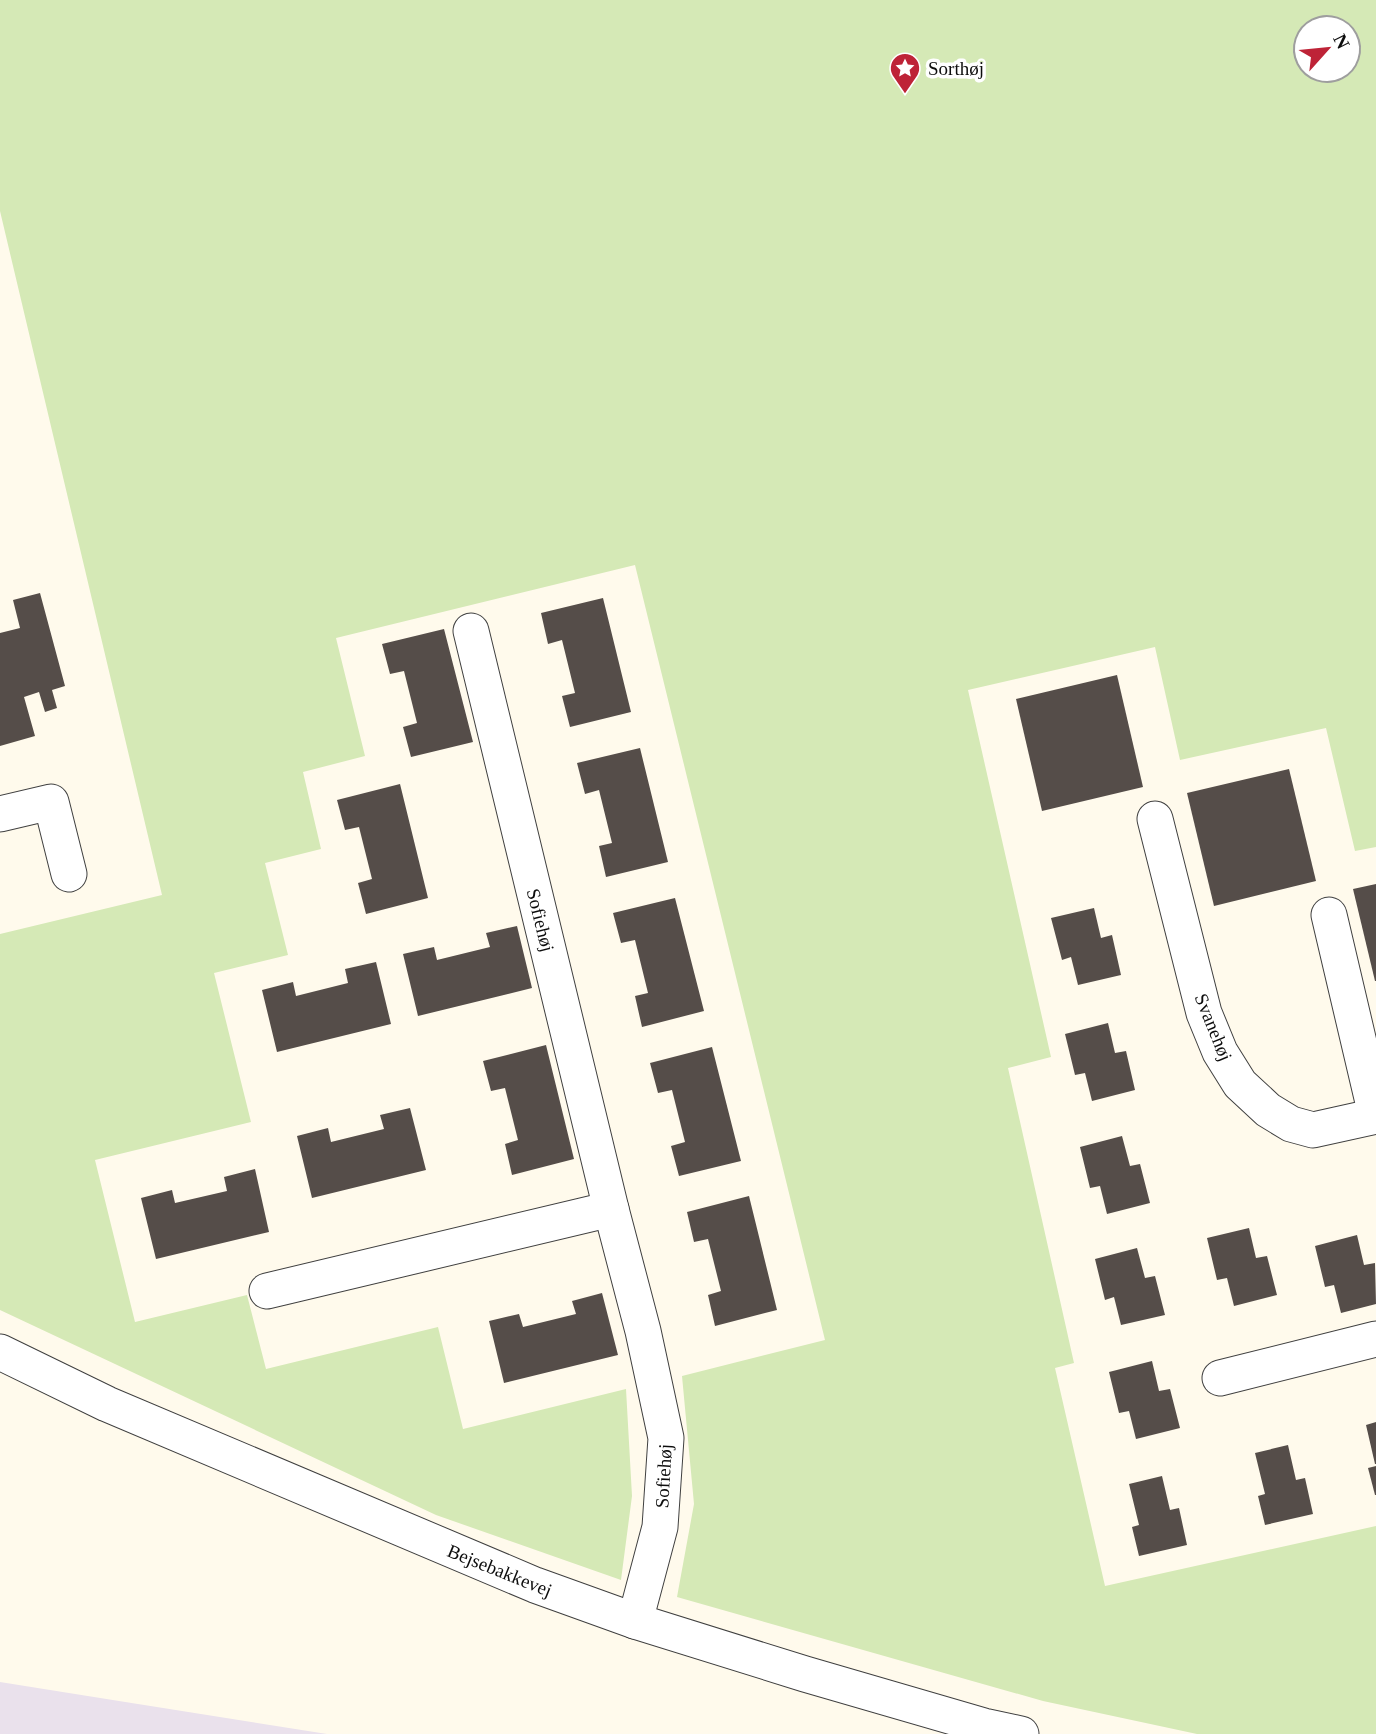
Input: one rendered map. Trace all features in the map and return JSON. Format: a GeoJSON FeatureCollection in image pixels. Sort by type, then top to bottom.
{"type":"FeatureCollection","features":[{"type":"Feature","properties":{"kind":"street","name":"Sofiehøj"},"geometry":{"type":"LineString","coordinates":[[471,632],[643,1331],[666,1438],[660,1527],[635,1621]]}},
{"type":"Feature","properties":{"kind":"street"},"geometry":{"type":"LineString","coordinates":[[0,814],[51,802],[69,874]]}},
{"type":"Feature","properties":{"kind":"street","name":"Svanehøj"},"geometry":{"type":"LineString","coordinates":[[1155,819],[1204,1013],[1220,1052],[1240,1084],[1268,1110],[1291,1124],[1312,1130],[1376,1115],[1329,915]]}},
{"type":"Feature","properties":{"kind":"street"},"geometry":{"type":"LineString","coordinates":[[267,1291],[611,1209]]}},
{"type":"Feature","properties":{"kind":"street"},"geometry":{"type":"LineString","coordinates":[[1220,1378],[1376,1339]]}},
{"type":"Feature","properties":{"kind":"street","name":"Bejsebakkevej"},"geometry":{"type":"LineString","coordinates":[[0,1352],[107,1404],[535,1585],[635,1621],[805,1674],[984,1726],[1021,1734]]}},
{"type":"Feature","properties":{"kind":"shaded area"},"geometry":{"type":"Polygon","coordinates":[[[0,1682],[119,1701],[327,1734],[0,1734],[0,1682]]]}},
{"type":"Feature","properties":{"kind":"green space"},"geometry":{"type":"Polygon","coordinates":[[[0,0],[1376,0],[1376,847],[1355,851],[1326,728],[1180,760],[1155,647],[968,690],[1051,1057],[1008,1068],[1074,1363],[1055,1368],[1105,1586],[1376,1526],[1376,1734],[1197,1734],[1043,1701],[677,1597],[694,1504],[682,1376],[825,1340],[635,565],[336,638],[365,756],[303,772],[321,849],[265,863],[288,955],[214,973],[251,1122],[95,1160],[135,1322],[247,1295],[266,1369],[438,1327],[463,1429],[626,1389],[632,1496],[621,1580],[436,1515],[0,1310],[0,934],[162,895],[0,211],[0,0]]]}},
{"type":"Feature","properties":{"kind":"building"},"geometry":{"type":"Polygon","coordinates":[[[40,593],[65,686],[52,690],[57,708],[45,712],[39,692],[24,697],[35,736],[0,746],[0,633],[20,628],[13,600],[40,593]]]}},
{"type":"Feature","properties":{"kind":"building"},"geometry":{"type":"Polygon","coordinates":[[[603,598],[631,712],[570,727],[562,696],[575,693],[562,640],[548,644],[541,613],[603,598]]]}},
{"type":"Feature","properties":{"kind":"building"},"geometry":{"type":"Polygon","coordinates":[[[444,629],[473,742],[411,757],[403,727],[417,723],[404,671],[390,674],[382,644],[444,629]]]}},
{"type":"Feature","properties":{"kind":"building"},"geometry":{"type":"Polygon","coordinates":[[[1117,675],[1143,787],[1042,811],[1016,699],[1117,675]]]}},
{"type":"Feature","properties":{"kind":"building"},"geometry":{"type":"Polygon","coordinates":[[[640,748],[668,862],[606,877],[599,846],[612,843],[599,790],[585,794],[577,763],[640,748]]]}},
{"type":"Feature","properties":{"kind":"building"},"geometry":{"type":"Polygon","coordinates":[[[1289,769],[1316,881],[1214,906],[1187,793],[1289,769]]]}},
{"type":"Feature","properties":{"kind":"building"},"geometry":{"type":"Polygon","coordinates":[[[400,784],[428,898],[366,914],[358,883],[372,879],[359,827],[345,830],[337,800],[400,784]]]}},
{"type":"Feature","properties":{"kind":"building"},"geometry":{"type":"Polygon","coordinates":[[[1376,884],[1376,981],[1375,981],[1353,889],[1376,884]]]}},
{"type":"Feature","properties":{"kind":"building"},"geometry":{"type":"Polygon","coordinates":[[[675,898],[704,1011],[642,1027],[635,996],[648,993],[635,940],[621,943],[613,913],[675,898]]]}},
{"type":"Feature","properties":{"kind":"building"},"geometry":{"type":"Polygon","coordinates":[[[1094,908],[1101,938],[1112,935],[1121,975],[1078,985],[1071,957],[1062,960],[1051,918],[1094,908]]]}},
{"type":"Feature","properties":{"kind":"building"},"geometry":{"type":"Polygon","coordinates":[[[517,926],[532,988],[418,1016],[403,954],[434,947],[437,960],[490,947],[486,933],[517,926]]]}},
{"type":"Feature","properties":{"kind":"building"},"geometry":{"type":"Polygon","coordinates":[[[376,962],[391,1024],[277,1052],[262,990],[293,982],[296,996],[348,983],[345,969],[376,962]]]}},
{"type":"Feature","properties":{"kind":"building"},"geometry":{"type":"Polygon","coordinates":[[[1108,1023],[1115,1053],[1126,1051],[1135,1090],[1092,1101],[1085,1073],[1075,1075],[1065,1034],[1108,1023]]]}},
{"type":"Feature","properties":{"kind":"building"},"geometry":{"type":"Polygon","coordinates":[[[546,1045],[574,1159],[512,1175],[505,1144],[518,1140],[505,1088],[491,1091],[483,1061],[546,1045]]]}},
{"type":"Feature","properties":{"kind":"building"},"geometry":{"type":"Polygon","coordinates":[[[712,1047],[741,1161],[679,1176],[671,1146],[685,1142],[672,1090],[658,1093],[650,1063],[712,1047]]]}},
{"type":"Feature","properties":{"kind":"building"},"geometry":{"type":"Polygon","coordinates":[[[410,1108],[426,1170],[312,1198],[297,1136],[328,1128],[331,1142],[384,1129],[380,1115],[410,1108]]]}},
{"type":"Feature","properties":{"kind":"building"},"geometry":{"type":"Polygon","coordinates":[[[1122,1136],[1130,1166],[1140,1164],[1150,1203],[1107,1214],[1100,1186],[1090,1188],[1080,1147],[1122,1136]]]}},
{"type":"Feature","properties":{"kind":"building"},"geometry":{"type":"Polygon","coordinates":[[[255,1169],[269,1232],[156,1259],[141,1198],[172,1190],[175,1203],[227,1191],[224,1177],[255,1169]]]}},
{"type":"Feature","properties":{"kind":"building"},"geometry":{"type":"Polygon","coordinates":[[[749,1196],[777,1310],[715,1326],[708,1295],[721,1291],[708,1239],[694,1242],[687,1212],[749,1196]]]}},
{"type":"Feature","properties":{"kind":"building"},"geometry":{"type":"Polygon","coordinates":[[[1249,1228],[1256,1258],[1267,1256],[1277,1295],[1234,1306],[1227,1278],[1217,1280],[1207,1238],[1249,1228]]]}},
{"type":"Feature","properties":{"kind":"building"},"geometry":{"type":"Polygon","coordinates":[[[1357,1235],[1364,1265],[1375,1263],[1376,1304],[1341,1313],[1334,1285],[1325,1287],[1315,1246],[1357,1235]]]}},
{"type":"Feature","properties":{"kind":"building"},"geometry":{"type":"Polygon","coordinates":[[[1137,1248],[1145,1278],[1155,1276],[1165,1315],[1121,1325],[1114,1297],[1105,1300],[1095,1259],[1137,1248]]]}},
{"type":"Feature","properties":{"kind":"building"},"geometry":{"type":"Polygon","coordinates":[[[602,1293],[618,1355],[504,1383],[489,1321],[519,1314],[523,1327],[576,1314],[572,1301],[602,1293]]]}},
{"type":"Feature","properties":{"kind":"building"},"geometry":{"type":"Polygon","coordinates":[[[1152,1361],[1159,1391],[1170,1389],[1180,1428],[1136,1439],[1129,1411],[1119,1413],[1109,1372],[1152,1361]]]}},
{"type":"Feature","properties":{"kind":"building"},"geometry":{"type":"Polygon","coordinates":[[[1376,1422],[1376,1464],[1375,1464],[1366,1425],[1376,1422]]]}},
{"type":"Feature","properties":{"kind":"building"},"geometry":{"type":"Polygon","coordinates":[[[1288,1445],[1296,1480],[1305,1478],[1313,1514],[1265,1525],[1258,1496],[1265,1494],[1255,1453],[1288,1445]]]}},
{"type":"Feature","properties":{"kind":"building"},"geometry":{"type":"Polygon","coordinates":[[[1376,1466],[1376,1495],[1375,1495],[1368,1468],[1376,1466]]]}},
{"type":"Feature","properties":{"kind":"building"},"geometry":{"type":"Polygon","coordinates":[[[1162,1476],[1170,1510],[1179,1508],[1187,1545],[1139,1556],[1132,1527],[1139,1525],[1129,1484],[1162,1476]]]}},
{"type":"Feature","properties":{"kind":"place","name":"Sorthøj"},"geometry":{"type":"Point","coordinates":[905,95]}}]}
